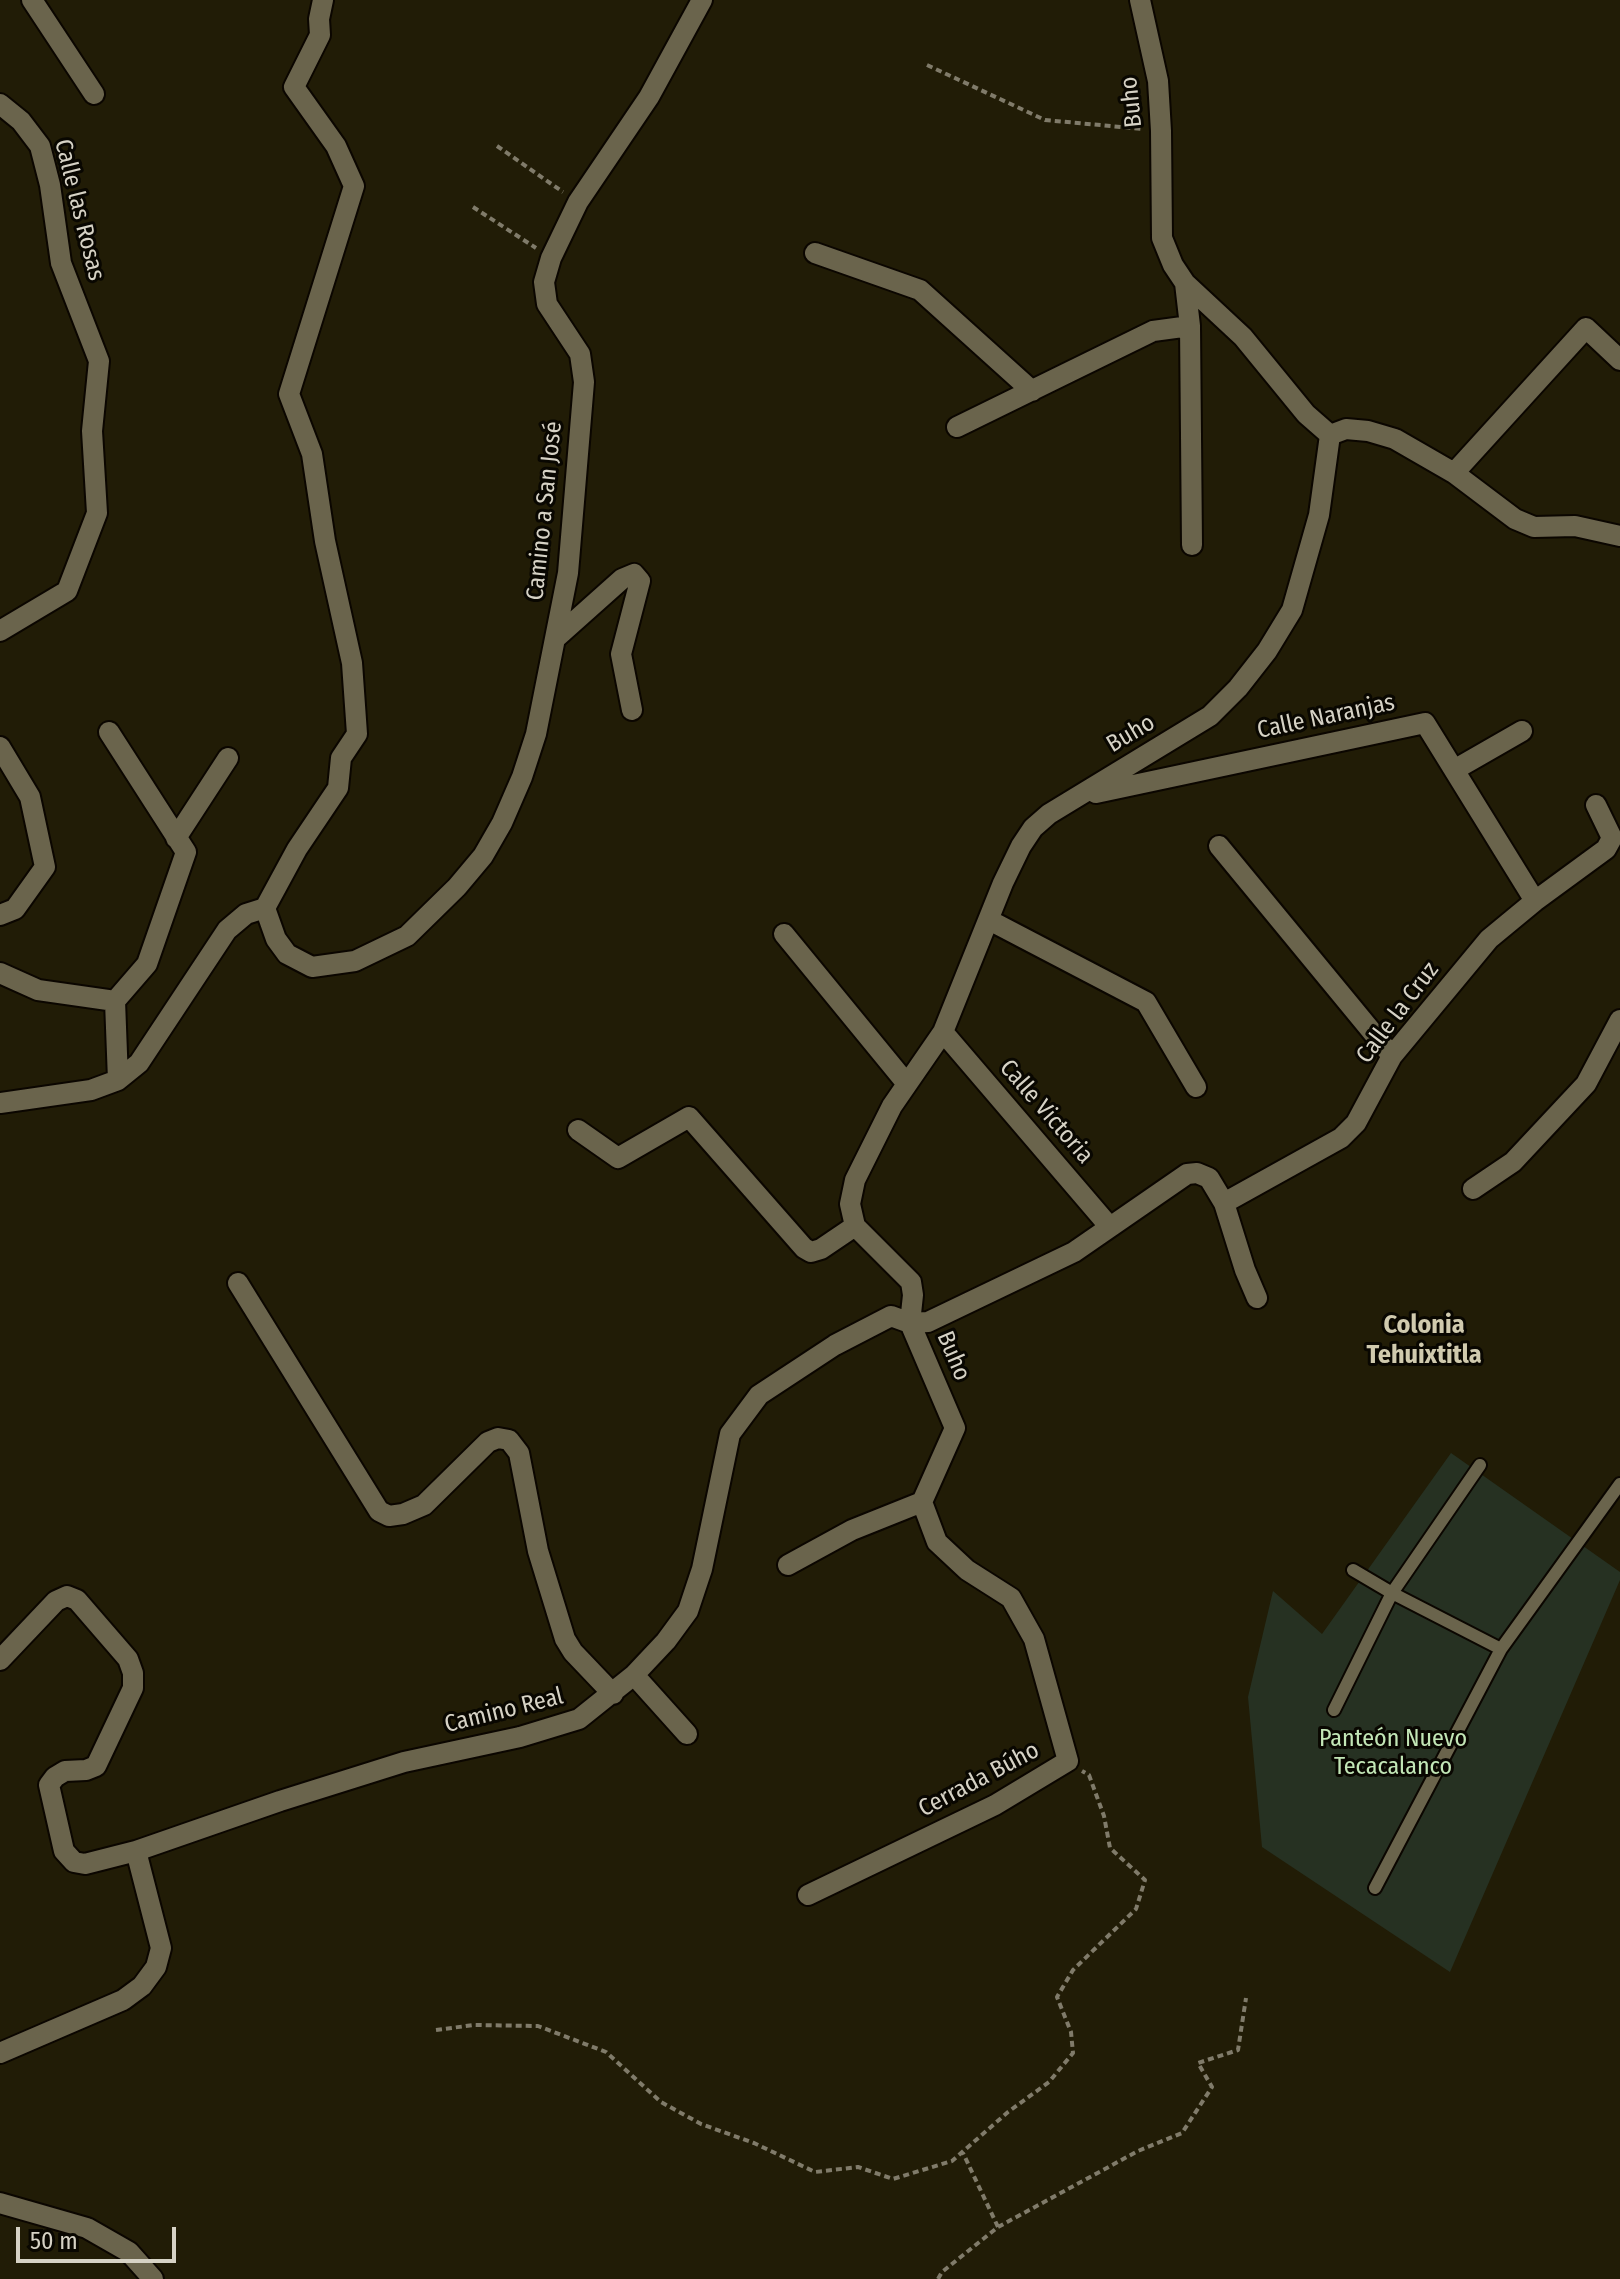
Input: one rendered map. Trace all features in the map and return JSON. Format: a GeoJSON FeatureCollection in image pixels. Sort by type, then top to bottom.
{"type":"FeatureCollection","features":[{"type":"Feature","properties":{"kind":"street"},"geometry":{"type":"LineString","coordinates":[[32,0],[94,94]]}},
{"type":"Feature","properties":{"kind":"street"},"geometry":{"type":"LineString","coordinates":[[0,1103],[91,1090],[118,1080],[139,1063],[227,930],[246,914],[265,908],[305,836],[338,788],[341,758],[357,734],[352,663],[325,541],[312,454],[289,394],[354,186],[336,146],[294,87],[320,35],[323,0]]}},
{"type":"Feature","properties":{"kind":"street","name":"Camino a San José"},"geometry":{"type":"LineString","coordinates":[[265,908],[276,939],[287,954],[312,967],[355,961],[407,936],[457,887],[483,856],[502,823],[536,734],[557,637],[568,573],[584,382],[580,354],[547,304],[544,282],[551,258],[578,202],[649,97],[702,0]]}},
{"type":"Feature","properties":{"kind":"street","name":"Buho"},"geometry":{"type":"LineString","coordinates":[[922,1502],[955,1428],[910,1323],[911,1282],[855,1226],[850,1204],[855,1180],[892,1106],[943,1032],[1003,883],[1033,828],[1049,814],[1210,716],[1238,688],[1267,651],[1292,610],[1319,515],[1330,435],[1306,414],[1243,337],[1185,283],[1173,265],[1162,238],[1158,81],[1140,0]]}},
{"type":"Feature","properties":{"kind":"street","name":"Calle las Rosas"},"geometry":{"type":"LineString","coordinates":[[0,104],[21,121],[40,146],[50,185],[61,263],[99,361],[92,431],[97,513],[67,591],[0,631]]}},
{"type":"Feature","properties":{"kind":"street"},"geometry":{"type":"LineString","coordinates":[[815,253],[920,290],[1032,391]]}},
{"type":"Feature","properties":{"kind":"street"},"geometry":{"type":"LineString","coordinates":[[1185,283],[1190,326],[1192,545]]}},
{"type":"Feature","properties":{"kind":"street"},"geometry":{"type":"LineString","coordinates":[[957,427],[1153,331],[1190,326]]}},
{"type":"Feature","properties":{"kind":"street"},"geometry":{"type":"LineString","coordinates":[[1454,473],[1586,328],[1620,360]]}},
{"type":"Feature","properties":{"kind":"street"},"geometry":{"type":"LineString","coordinates":[[1330,435],[1346,429],[1368,431],[1395,439],[1454,473],[1515,519],[1534,527],[1575,526],[1620,536]]}},
{"type":"Feature","properties":{"kind":"street"},"geometry":{"type":"LineString","coordinates":[[557,637],[622,579],[634,574],[640,581],[621,654],[632,710]]}},
{"type":"Feature","properties":{"kind":"street","name":"Calle Naranjas"},"geometry":{"type":"LineString","coordinates":[[1080,796],[1425,723],[1535,901]]}},
{"type":"Feature","properties":{"kind":"street"},"geometry":{"type":"LineString","coordinates":[[1454,770],[1522,731]]}},
{"type":"Feature","properties":{"kind":"street"},"geometry":{"type":"LineString","coordinates":[[109,732],[186,852],[147,964],[115,1001],[118,1080]]}},
{"type":"Feature","properties":{"kind":"street"},"geometry":{"type":"LineString","coordinates":[[0,747],[30,797],[45,867],[15,909],[0,915]]}},
{"type":"Feature","properties":{"kind":"street"},"geometry":{"type":"LineString","coordinates":[[176,838],[228,758]]}},
{"type":"Feature","properties":{"kind":"street","name":"Calle la Cruz"},"geometry":{"type":"LineString","coordinates":[[1224,1203],[1341,1138],[1356,1123],[1392,1056],[1489,939],[1606,849],[1612,838],[1596,805]]}},
{"type":"Feature","properties":{"kind":"street"},"geometry":{"type":"LineString","coordinates":[[1219,846],[1392,1056]]}},
{"type":"Feature","properties":{"kind":"street"},"geometry":{"type":"LineString","coordinates":[[989,920],[1146,1002],[1196,1087]]}},
{"type":"Feature","properties":{"kind":"street"},"geometry":{"type":"LineString","coordinates":[[784,934],[907,1084]]}},
{"type":"Feature","properties":{"kind":"street"},"geometry":{"type":"LineString","coordinates":[[0,973],[38,990],[115,1001]]}},
{"type":"Feature","properties":{"kind":"street"},"geometry":{"type":"LineString","coordinates":[[1473,1189],[1513,1162],[1586,1084],[1620,1020]]}},
{"type":"Feature","properties":{"kind":"street","name":"Calle Victoria"},"geometry":{"type":"LineString","coordinates":[[943,1032],[1109,1226]]}},
{"type":"Feature","properties":{"kind":"street"},"geometry":{"type":"LineString","coordinates":[[578,1130],[618,1158],[689,1117],[804,1248],[811,1252],[821,1249],[855,1226]]}},
{"type":"Feature","properties":{"kind":"street"},"geometry":{"type":"LineString","coordinates":[[910,1323],[928,1322],[1074,1252],[1187,1174],[1197,1173],[1209,1178],[1224,1203],[1257,1298]]}},
{"type":"Feature","properties":{"kind":"street"},"geometry":{"type":"LineString","coordinates":[[238,1283],[379,1511],[389,1516],[424,1505],[488,1442],[498,1438],[509,1440],[519,1453],[538,1551],[565,1639],[573,1652],[613,1694]]}},
{"type":"Feature","properties":{"kind":"street","name":"Camino Real"},"geometry":{"type":"LineString","coordinates":[[0,1660],[56,1601],[67,1596],[77,1600],[128,1659],[133,1673],[133,1688],[96,1766],[65,1771],[49,1785],[64,1851],[74,1862],[85,1864],[136,1851],[404,1762],[520,1737],[579,1719],[634,1675],[666,1641],[688,1611],[702,1569],[730,1434],[759,1395],[835,1345],[891,1316],[910,1323]]}},
{"type":"Feature","properties":{"kind":"street"},"geometry":{"type":"LineString","coordinates":[[788,1565],[852,1530],[922,1502]]}},
{"type":"Feature","properties":{"kind":"street","name":"Cerrada Búho"},"geometry":{"type":"LineString","coordinates":[[808,1895],[995,1805],[1068,1761],[1034,1639],[1011,1598],[967,1570],[937,1542],[922,1502]]}},
{"type":"Feature","properties":{"kind":"street"},"geometry":{"type":"LineString","coordinates":[[634,1675],[687,1734]]}},
{"type":"Feature","properties":{"kind":"street"},"geometry":{"type":"LineString","coordinates":[[0,2053],[123,2000],[142,1986],[156,1967],[161,1948],[136,1851]]}},
{"type":"Feature","properties":{"kind":"street"},"geometry":{"type":"LineString","coordinates":[[0,2203],[87,2228],[129,2252],[153,2279]]}},
{"type":"Feature","properties":{"kind":"lane"},"geometry":{"type":"LineString","coordinates":[[1334,1710],[1392,1593],[1480,1465]]}},
{"type":"Feature","properties":{"kind":"lane"},"geometry":{"type":"LineString","coordinates":[[1375,1888],[1501,1649],[1620,1484]]}},
{"type":"Feature","properties":{"kind":"lane"},"geometry":{"type":"LineString","coordinates":[[1353,1570],[1501,1649]]}},
{"type":"Feature","properties":{"kind":"path"},"geometry":{"type":"LineString","coordinates":[[927,65],[1045,120],[1161,131]]}},
{"type":"Feature","properties":{"kind":"path"},"geometry":{"type":"LineString","coordinates":[[497,146],[578,202]]}},
{"type":"Feature","properties":{"kind":"path"},"geometry":{"type":"LineString","coordinates":[[473,207],[551,258]]}},
{"type":"Feature","properties":{"kind":"path"},"geometry":{"type":"LineString","coordinates":[[436,2030],[474,2025],[538,2026],[606,2052],[661,2102],[701,2124],[754,2143],[815,2172],[858,2167],[893,2179],[952,2161],[1008,2112],[1049,2082],[1073,2053],[1071,2032],[1057,1997],[1073,1970],[1136,1909],[1145,1880],[1110,1848],[1104,1816],[1089,1775],[1068,1761]]}},
{"type":"Feature","properties":{"kind":"path"},"geometry":{"type":"LineString","coordinates":[[938,2279],[942,2272],[998,2227],[1138,2151],[1182,2133],[1212,2087],[1198,2063],[1238,2050],[1246,1998]]}},
{"type":"Feature","properties":{"kind":"path"},"geometry":{"type":"LineString","coordinates":[[963,2153],[998,2227]]}},
{"type":"Feature","properties":{"kind":"green space","name":"Panteón Nuevo Tecacalanco"},"geometry":{"type":"Polygon","coordinates":[[[1451,1453],[1620,1572],[1620,1580],[1450,1972],[1262,1847],[1248,1697],[1273,1591],[1322,1634],[1451,1453]]]}},
{"type":"Feature","properties":{"kind":"district","name":"Colonia Tehuixtitla"},"geometry":{"type":"Point","coordinates":[1424,1341]}}]}
